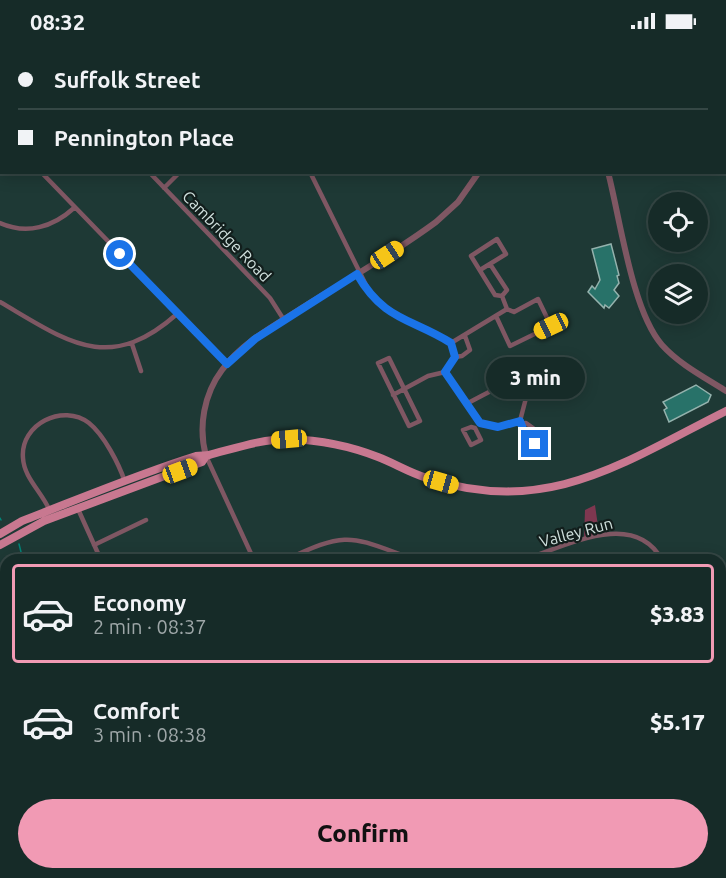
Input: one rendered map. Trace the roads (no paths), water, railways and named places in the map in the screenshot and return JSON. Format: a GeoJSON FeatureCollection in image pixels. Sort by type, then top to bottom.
{"type":"FeatureCollection","features":[{"type":"Feature","properties":{"kind":"main road"},"geometry":{"type":"LineString","coordinates":[[0,534],[50,511],[200,455],[206,456],[237,447],[273,441],[315,441],[359,450],[421,476],[454,486],[483,490],[535,490],[561,486],[604,473],[726,411]]}},
{"type":"Feature","properties":{"kind":"main road"},"geometry":{"type":"LineString","coordinates":[[0,545],[44,521],[202,462],[206,456]]}},
{"type":"Feature","properties":{"kind":"street"},"geometry":{"type":"LineString","coordinates":[[42,174],[227,364]]}},
{"type":"Feature","properties":{"kind":"street","name":"Cambridge Road"},"geometry":{"type":"LineString","coordinates":[[151,174],[270,298],[284,320]]}},
{"type":"Feature","properties":{"kind":"street"},"geometry":{"type":"LineString","coordinates":[[164,188],[178,174]]}},
{"type":"Feature","properties":{"kind":"street"},"geometry":{"type":"LineString","coordinates":[[311,174],[357,274],[369,291],[387,309],[409,324],[451,343],[455,357]]}},
{"type":"Feature","properties":{"kind":"street"},"geometry":{"type":"LineString","coordinates":[[251,554],[206,456],[202,432],[204,410],[212,387],[227,364],[255,339],[436,222],[458,202],[478,174]]}},
{"type":"Feature","properties":{"kind":"street"},"geometry":{"type":"LineString","coordinates":[[608,174],[636,290],[650,326],[672,355],[726,391]]}},
{"type":"Feature","properties":{"kind":"street"},"geometry":{"type":"LineString","coordinates":[[0,222],[14,227],[37,228],[57,222],[74,208]]}},
{"type":"Feature","properties":{"kind":"street"},"geometry":{"type":"LineString","coordinates":[[480,270],[506,254],[497,239],[471,256],[495,295],[502,296]]}},
{"type":"Feature","properties":{"kind":"street"},"geometry":{"type":"LineString","coordinates":[[114,260],[120,254]]}},
{"type":"Feature","properties":{"kind":"street"},"geometry":{"type":"LineString","coordinates":[[490,264],[507,290],[502,296]]}},
{"type":"Feature","properties":{"kind":"street"},"geometry":{"type":"LineString","coordinates":[[502,296],[507,309]]}},
{"type":"Feature","properties":{"kind":"street"},"geometry":{"type":"LineString","coordinates":[[451,343],[507,309],[518,312],[538,299],[551,326],[510,346],[496,316]]}},
{"type":"Feature","properties":{"kind":"street"},"geometry":{"type":"LineString","coordinates":[[0,302],[71,342],[101,348],[132,344],[177,314]]}},
{"type":"Feature","properties":{"kind":"street"},"geometry":{"type":"LineString","coordinates":[[393,395],[428,376],[445,372],[455,357],[462,356],[470,350],[465,336]]}},
{"type":"Feature","properties":{"kind":"street"},"geometry":{"type":"LineString","coordinates":[[132,344],[141,371]]}},
{"type":"Feature","properties":{"kind":"street"},"geometry":{"type":"LineString","coordinates":[[389,358],[420,421],[409,426],[393,395],[378,363],[389,358]]}},
{"type":"Feature","properties":{"kind":"street"},"geometry":{"type":"LineString","coordinates":[[445,372],[480,423],[498,427],[521,423],[526,423],[533,428],[540,441],[530,447],[522,433],[521,423],[526,398],[515,383],[503,384],[468,403]]}},
{"type":"Feature","properties":{"kind":"street"},"geometry":{"type":"LineString","coordinates":[[50,511],[27,473],[23,457],[25,444],[31,432],[51,418],[74,416],[90,424],[99,434],[126,482]]}},
{"type":"Feature","properties":{"kind":"street"},"geometry":{"type":"LineString","coordinates":[[475,428],[480,423]]}},
{"type":"Feature","properties":{"kind":"street"},"geometry":{"type":"LineString","coordinates":[[78,508],[98,554]]}},
{"type":"Feature","properties":{"kind":"street"},"geometry":{"type":"LineString","coordinates":[[94,545],[146,520]]}},
{"type":"Feature","properties":{"kind":"street","name":"Valley Run"},"geometry":{"type":"LineString","coordinates":[[543,554],[617,532],[641,538],[658,554]]}},
{"type":"Feature","properties":{"kind":"street"},"geometry":{"type":"LineString","coordinates":[[298,554],[323,541],[344,537],[360,540],[399,554]]}},
{"type":"Feature","properties":{"kind":"waterway"},"geometry":{"type":"LineString","coordinates":[[19,544],[22,554]]}}]}
